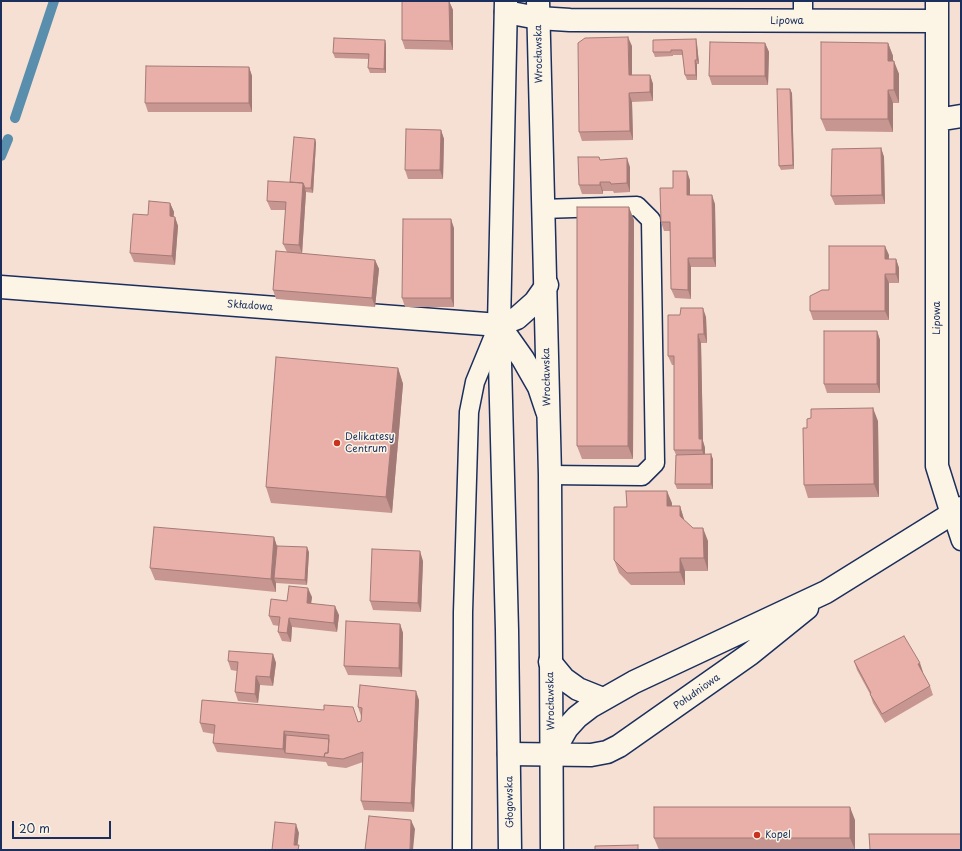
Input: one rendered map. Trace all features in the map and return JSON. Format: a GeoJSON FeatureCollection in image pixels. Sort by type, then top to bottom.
{"type":"FeatureCollection","features":[{"type":"Feature","properties":{"kind":"street","name":"Lipowa"},"geometry":{"type":"LineString","coordinates":[[506,7],[538,9],[570,20],[803,11],[937,11],[937,466],[956,510]]}},
{"type":"Feature","properties":{"kind":"street"},"geometry":{"type":"LineString","coordinates":[[506,7],[499,325],[509,754]]}},
{"type":"Feature","properties":{"kind":"street","name":"Wrocławska"},"geometry":{"type":"LineString","coordinates":[[538,9],[542,209],[547,285],[552,754]]}},
{"type":"Feature","properties":{"kind":"street"},"geometry":{"type":"LineString","coordinates":[[937,120],[961,116]]}},
{"type":"Feature","properties":{"kind":"street"},"geometry":{"type":"LineString","coordinates":[[499,325],[517,318],[535,302],[547,285]]}},
{"type":"Feature","properties":{"kind":"street","name":"Składowa"},"geometry":{"type":"LineString","coordinates":[[1,287],[499,325]]}},
{"type":"Feature","properties":{"kind":"street"},"geometry":{"type":"LineString","coordinates":[[499,325],[523,359],[539,387],[548,412]]}},
{"type":"Feature","properties":{"kind":"street","name":"Południowa"},"geometry":{"type":"LineString","coordinates":[[509,754],[590,755],[606,752],[619,746],[750,654],[826,592],[956,510]]}},
{"type":"Feature","properties":{"kind":"street","name":"Południowa"},"geometry":{"type":"LineString","coordinates":[[552,754],[558,740],[577,717],[603,699],[702,649],[826,592]]}},
{"type":"Feature","properties":{"kind":"street"},"geometry":{"type":"LineString","coordinates":[[550,662],[570,683],[603,699]]}},
{"type":"Feature","properties":{"kind":"street","name":"Głogowska"},"geometry":{"type":"LineString","coordinates":[[509,754],[510,850]]}},
{"type":"Feature","properties":{"kind":"street"},"geometry":{"type":"LineString","coordinates":[[552,754],[552,850]]}},
{"type":"Feature","properties":{"kind":"lane"},"geometry":{"type":"LineString","coordinates":[[542,209],[637,206],[651,220],[654,463],[642,476],[550,475]]}},
{"type":"Feature","properties":{"kind":"lane"},"geometry":{"type":"LineString","coordinates":[[462,850],[462,618],[468,412],[475,382],[499,325]]}},
{"type":"Feature","properties":{"kind":"lane"},"geometry":{"type":"LineString","coordinates":[[956,510],[961,541]]}},
{"type":"Feature","properties":{"kind":"building"},"geometry":{"type":"Polygon","coordinates":[[[402,1],[449,1],[450,41],[402,40],[402,1]]]}},
{"type":"Feature","properties":{"kind":"building"},"geometry":{"type":"Polygon","coordinates":[[[628,37],[629,75],[650,75],[650,92],[629,93],[630,131],[579,132],[578,43],[585,38],[628,37]]]}},
{"type":"Feature","properties":{"kind":"building"},"geometry":{"type":"Polygon","coordinates":[[[334,38],[385,40],[384,69],[368,68],[369,54],[333,53],[334,38]]]}},
{"type":"Feature","properties":{"kind":"building"},"geometry":{"type":"Polygon","coordinates":[[[696,39],[696,75],[685,75],[682,50],[671,50],[671,52],[653,52],[653,40],[696,39]]]}},
{"type":"Feature","properties":{"kind":"building"},"geometry":{"type":"Polygon","coordinates":[[[710,42],[765,43],[765,76],[709,76],[710,42]]]}},
{"type":"Feature","properties":{"kind":"building"},"geometry":{"type":"Polygon","coordinates":[[[821,42],[888,43],[888,61],[894,61],[894,90],[888,90],[888,119],[821,119],[821,42]]]}},
{"type":"Feature","properties":{"kind":"building"},"geometry":{"type":"Polygon","coordinates":[[[146,66],[249,67],[249,103],[145,103],[146,66]]]}},
{"type":"Feature","properties":{"kind":"building"},"geometry":{"type":"Polygon","coordinates":[[[777,89],[790,89],[793,165],[779,166],[777,89]]]}},
{"type":"Feature","properties":{"kind":"building"},"geometry":{"type":"Polygon","coordinates":[[[406,129],[441,130],[440,170],[405,170],[406,129]]]}},
{"type":"Feature","properties":{"kind":"building"},"geometry":{"type":"Polygon","coordinates":[[[294,137],[315,139],[311,188],[305,188],[303,183],[290,182],[294,137]]]}},
{"type":"Feature","properties":{"kind":"building"},"geometry":{"type":"Polygon","coordinates":[[[881,148],[882,195],[831,196],[832,149],[881,148]]]}},
{"type":"Feature","properties":{"kind":"building"},"geometry":{"type":"Polygon","coordinates":[[[578,157],[599,157],[600,160],[627,158],[627,183],[611,184],[610,182],[600,182],[600,185],[579,185],[578,157]]]}},
{"type":"Feature","properties":{"kind":"building"},"geometry":{"type":"Polygon","coordinates":[[[673,171],[687,171],[687,195],[712,195],[713,258],[688,258],[688,290],[671,289],[670,222],[661,222],[660,188],[673,188],[673,171]]]}},
{"type":"Feature","properties":{"kind":"building"},"geometry":{"type":"Polygon","coordinates":[[[268,181],[303,183],[299,245],[283,244],[286,202],[267,201],[268,181]]]}},
{"type":"Feature","properties":{"kind":"building"},"geometry":{"type":"Polygon","coordinates":[[[149,201],[170,203],[170,216],[175,217],[172,256],[130,253],[133,214],[148,215],[149,201]]]}},
{"type":"Feature","properties":{"kind":"building"},"geometry":{"type":"Polygon","coordinates":[[[577,207],[629,207],[628,446],[577,446],[577,207]]]}},
{"type":"Feature","properties":{"kind":"building"},"geometry":{"type":"Polygon","coordinates":[[[403,219],[451,219],[451,298],[402,298],[403,219]]]}},
{"type":"Feature","properties":{"kind":"building"},"geometry":{"type":"Polygon","coordinates":[[[829,246],[885,246],[885,259],[896,259],[896,274],[885,274],[885,311],[810,311],[810,296],[822,290],[829,290],[829,246]]]}},
{"type":"Feature","properties":{"kind":"building"},"geometry":{"type":"Polygon","coordinates":[[[276,251],[375,260],[372,298],[273,290],[276,251]]]}},
{"type":"Feature","properties":{"kind":"building"},"geometry":{"type":"Polygon","coordinates":[[[681,308],[703,308],[704,334],[698,334],[699,439],[702,439],[702,450],[674,450],[674,356],[668,356],[668,315],[680,315],[681,308]]]}},
{"type":"Feature","properties":{"kind":"building"},"geometry":{"type":"Polygon","coordinates":[[[824,331],[877,331],[877,384],[824,384],[824,331]]]}},
{"type":"Feature","properties":{"kind":"building","name":"Delikatesy Centrum"},"geometry":{"type":"Polygon","coordinates":[[[276,357],[398,368],[386,497],[266,487],[276,357]]]}},
{"type":"Feature","properties":{"kind":"building"},"geometry":{"type":"Polygon","coordinates":[[[873,408],[874,484],[804,485],[803,428],[807,428],[807,419],[811,418],[811,409],[873,408]]]}},
{"type":"Feature","properties":{"kind":"building"},"geometry":{"type":"Polygon","coordinates":[[[711,454],[711,484],[675,484],[676,455],[711,454]]]}},
{"type":"Feature","properties":{"kind":"building"},"geometry":{"type":"Polygon","coordinates":[[[626,491],[667,491],[667,506],[680,506],[680,516],[693,528],[703,528],[704,558],[680,558],[680,572],[627,573],[614,560],[614,507],[627,507],[626,491]]]}},
{"type":"Feature","properties":{"kind":"building"},"geometry":{"type":"Polygon","coordinates":[[[154,527],[274,537],[271,579],[150,568],[154,527]]]}},
{"type":"Feature","properties":{"kind":"building"},"geometry":{"type":"Polygon","coordinates":[[[277,546],[307,547],[305,580],[274,578],[277,546]]]}},
{"type":"Feature","properties":{"kind":"building"},"geometry":{"type":"Polygon","coordinates":[[[372,549],[420,551],[418,603],[370,601],[372,549]]]}},
{"type":"Feature","properties":{"kind":"building"},"geometry":{"type":"Polygon","coordinates":[[[289,586],[308,588],[307,603],[335,606],[334,623],[289,618],[287,633],[278,632],[280,617],[269,616],[271,599],[287,601],[289,586]]]}},
{"type":"Feature","properties":{"kind":"building"},"geometry":{"type":"Polygon","coordinates":[[[346,621],[400,624],[399,668],[344,666],[346,621]]]}},
{"type":"Feature","properties":{"kind":"building"},"geometry":{"type":"Polygon","coordinates":[[[904,636],[920,663],[918,664],[930,686],[882,714],[870,694],[871,693],[854,661],[904,636]]]}},
{"type":"Feature","properties":{"kind":"building"},"geometry":{"type":"Polygon","coordinates":[[[229,651],[273,654],[270,677],[256,676],[255,694],[235,692],[238,662],[228,661],[229,651]]]}},
{"type":"Feature","properties":{"kind":"building"},"geometry":{"type":"Polygon","coordinates":[[[360,685],[416,691],[411,803],[361,801],[363,752],[343,759],[324,757],[325,753],[328,753],[329,735],[284,731],[283,749],[213,743],[215,725],[200,723],[202,700],[324,710],[324,705],[353,707],[358,722],[361,721],[362,708],[358,707],[360,685]]]}},
{"type":"Feature","properties":{"kind":"building"},"geometry":{"type":"Polygon","coordinates":[[[286,735],[329,739],[328,753],[325,753],[324,757],[285,753],[286,735]]]}},
{"type":"Feature","properties":{"kind":"building"},"geometry":{"type":"Polygon","coordinates":[[[654,807],[850,807],[850,838],[654,838],[654,807]]]}},
{"type":"Feature","properties":{"kind":"building"},"geometry":{"type":"Polygon","coordinates":[[[369,816],[411,820],[410,850],[365,850],[369,816]]]}},
{"type":"Feature","properties":{"kind":"building"},"geometry":{"type":"Polygon","coordinates":[[[275,822],[296,824],[294,845],[299,845],[298,850],[272,850],[275,822]]]}},
{"type":"Feature","properties":{"kind":"building"},"geometry":{"type":"Polygon","coordinates":[[[869,834],[961,834],[961,850],[870,850],[869,834]]]}},
{"type":"Feature","properties":{"kind":"building"},"geometry":{"type":"Polygon","coordinates":[[[638,845],[638,850],[595,850],[595,846],[638,845]]]}},
{"type":"Feature","properties":{"kind":"waterway"},"geometry":{"type":"LineString","coordinates":[[15,118],[54,1]]}},
{"type":"Feature","properties":{"kind":"waterway"},"geometry":{"type":"LineString","coordinates":[[1,156],[8,139]]}},
{"type":"Feature","properties":{"kind":"place","name":"Delikatesy Centrum"},"geometry":{"type":"Point","coordinates":[337,443]}},
{"type":"Feature","properties":{"kind":"place","name":"Kopel"},"geometry":{"type":"Point","coordinates":[757,835]}}]}
